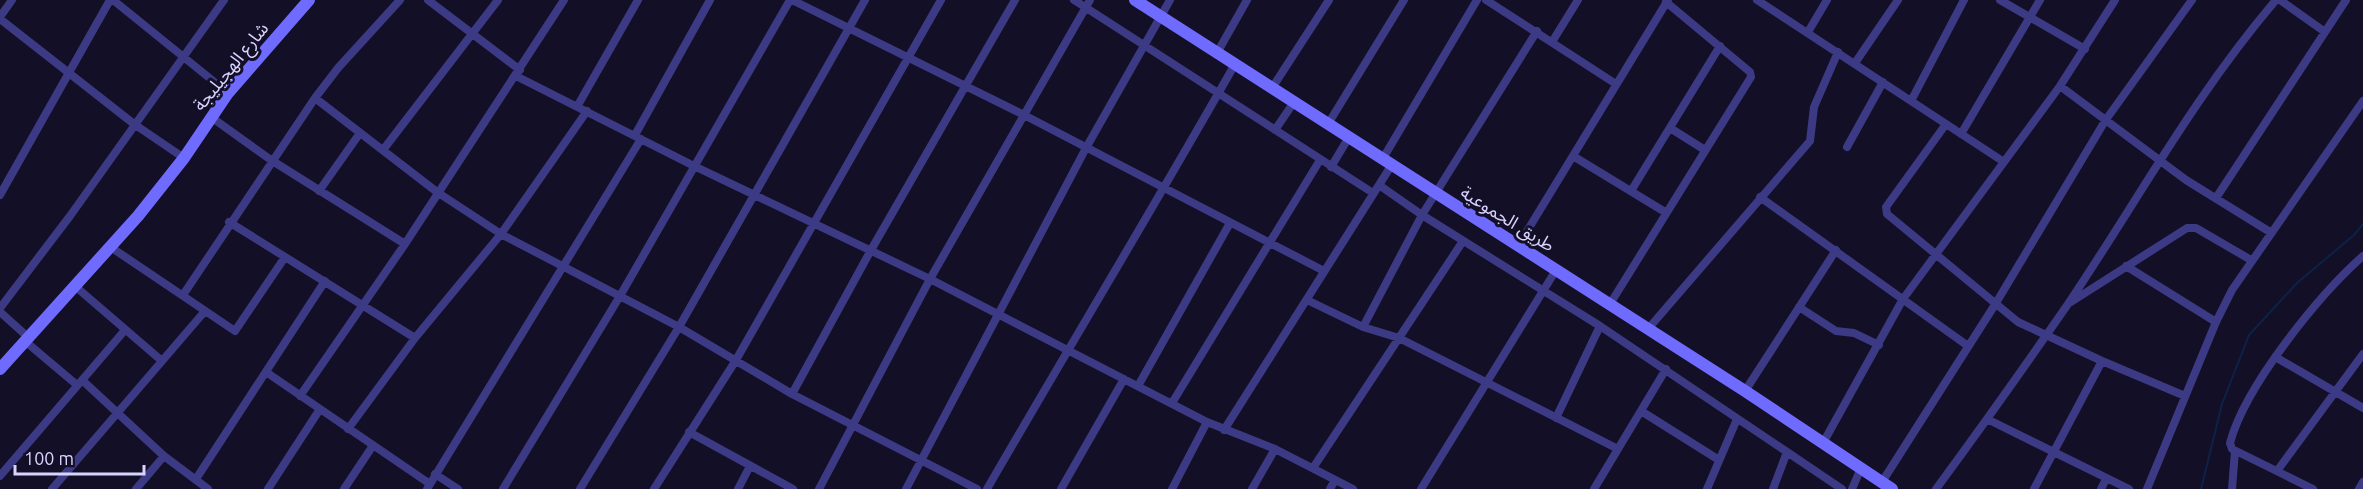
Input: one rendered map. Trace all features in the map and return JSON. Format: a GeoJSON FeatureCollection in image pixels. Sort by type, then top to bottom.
{"type":"FeatureCollection","features":[{"type":"Feature","properties":{"kind":"main road","name":"شارع الهجيليجة"},"geometry":{"type":"LineString","coordinates":[[0,369],[112,248],[184,158],[228,93],[309,0]]}},
{"type":"Feature","properties":{"kind":"main road","name":"طريق الجموعية"},"geometry":{"type":"LineString","coordinates":[[1135,0],[1648,328],[1887,485]]}},
{"type":"Feature","properties":{"kind":"street"},"geometry":{"type":"LineString","coordinates":[[12,0],[0,18],[134,124],[184,158]]}},
{"type":"Feature","properties":{"kind":"street"},"geometry":{"type":"LineString","coordinates":[[0,195],[112,0],[184,54],[228,93]]}},
{"type":"Feature","properties":{"kind":"street"},"geometry":{"type":"LineString","coordinates":[[208,489],[164,456],[118,413],[27,340],[0,310],[224,0]]}},
{"type":"Feature","properties":{"kind":"street"},"geometry":{"type":"LineString","coordinates":[[183,296],[271,160],[315,98],[338,68],[400,0]]}},
{"type":"Feature","properties":{"kind":"street"},"geometry":{"type":"LineString","coordinates":[[428,0],[472,33],[518,73],[587,111],[694,166],[930,279],[1207,422],[1275,449],[1353,489]]}},
{"type":"Feature","properties":{"kind":"street"},"geometry":{"type":"LineString","coordinates":[[383,150],[498,0]]}},
{"type":"Feature","properties":{"kind":"street"},"geometry":{"type":"LineString","coordinates":[[300,396],[405,244],[564,0]]}},
{"type":"Feature","properties":{"kind":"street"},"geometry":{"type":"LineString","coordinates":[[578,105],[638,0]]}},
{"type":"Feature","properties":{"kind":"street"},"geometry":{"type":"LineString","coordinates":[[266,372],[428,487],[563,267],[638,137],[710,0]]}},
{"type":"Feature","properties":{"kind":"street"},"geometry":{"type":"LineString","coordinates":[[502,489],[620,296],[791,0],[1024,115],[1164,190],[1324,271]]}},
{"type":"Feature","properties":{"kind":"street"},"geometry":{"type":"LineString","coordinates":[[580,489],[679,327],[865,0]]}},
{"type":"Feature","properties":{"kind":"street"},"geometry":{"type":"LineString","coordinates":[[654,489],[736,360],[941,0]]}},
{"type":"Feature","properties":{"kind":"street"},"geometry":{"type":"LineString","coordinates":[[792,394],[871,250],[1015,0]]}},
{"type":"Feature","properties":{"kind":"street"},"geometry":{"type":"LineString","coordinates":[[1074,0],[1088,4],[1218,94],[1373,193]]}},
{"type":"Feature","properties":{"kind":"street"},"geometry":{"type":"LineString","coordinates":[[906,489],[1086,148],[1170,0]]}},
{"type":"Feature","properties":{"kind":"street"},"geometry":{"type":"LineString","coordinates":[[1217,53],[1247,0]]}},
{"type":"Feature","properties":{"kind":"street"},"geometry":{"type":"LineString","coordinates":[[1272,88],[1329,0]]}},
{"type":"Feature","properties":{"kind":"street"},"geometry":{"type":"LineString","coordinates":[[1328,124],[1404,0]]}},
{"type":"Feature","properties":{"kind":"street"},"geometry":{"type":"LineString","coordinates":[[1224,430],[1378,185],[1387,163],[1477,0]]}},
{"type":"Feature","properties":{"kind":"street"},"geometry":{"type":"LineString","coordinates":[[1552,42],[1578,0]]}},
{"type":"Feature","properties":{"kind":"street"},"geometry":{"type":"LineString","coordinates":[[1757,0],[2004,162]]}},
{"type":"Feature","properties":{"kind":"street"},"geometry":{"type":"LineString","coordinates":[[1808,32],[1827,0]]}},
{"type":"Feature","properties":{"kind":"street"},"geometry":{"type":"LineString","coordinates":[[1855,63],[1898,0]]}},
{"type":"Feature","properties":{"kind":"street"},"geometry":{"type":"LineString","coordinates":[[1911,101],[1964,0]]}},
{"type":"Feature","properties":{"kind":"street"},"geometry":{"type":"LineString","coordinates":[[2000,0],[2085,49]]}},
{"type":"Feature","properties":{"kind":"street"},"geometry":{"type":"LineString","coordinates":[[1961,134],[2040,0]]}},
{"type":"Feature","properties":{"kind":"street"},"geometry":{"type":"LineString","coordinates":[[1823,443],[1903,299],[2060,86],[2115,0]]}},
{"type":"Feature","properties":{"kind":"street"},"geometry":{"type":"LineString","coordinates":[[1887,485],[1968,346],[2105,121],[2192,0]]}},
{"type":"Feature","properties":{"kind":"street"},"geometry":{"type":"LineString","coordinates":[[1936,489],[2068,303],[2158,160],[2229,57],[2278,0],[2325,32]]}},
{"type":"Feature","properties":{"kind":"street"},"geometry":{"type":"LineString","coordinates":[[2217,198],[2346,0]]}},
{"type":"Feature","properties":{"kind":"street"},"geometry":{"type":"LineString","coordinates":[[1490,1],[1616,84]]}},
{"type":"Feature","properties":{"kind":"street"},"geometry":{"type":"LineString","coordinates":[[1518,246],[1667,1],[1750,72],[1751,77],[1665,212],[1610,304]]}},
{"type":"Feature","properties":{"kind":"street"},"geometry":{"type":"LineString","coordinates":[[819,489],[930,279],[1088,4]]}},
{"type":"Feature","properties":{"kind":"street"},"geometry":{"type":"LineString","coordinates":[[1363,327],[1422,216],[1537,31]]}},
{"type":"Feature","properties":{"kind":"street"},"geometry":{"type":"LineString","coordinates":[[1630,191],[1720,46]]}},
{"type":"Feature","properties":{"kind":"street"},"geometry":{"type":"LineString","coordinates":[[1648,328],[1810,141],[1814,107],[1838,52]]}},
{"type":"Feature","properties":{"kind":"street"},"geometry":{"type":"LineString","coordinates":[[987,489],[1067,349],[1164,190],[1235,64]]}},
{"type":"Feature","properties":{"kind":"street"},"geometry":{"type":"LineString","coordinates":[[1847,147],[1883,82]]}},
{"type":"Feature","properties":{"kind":"street"},"geometry":{"type":"LineString","coordinates":[[2060,86],[2158,160],[2270,232]]}},
{"type":"Feature","properties":{"kind":"street"},"geometry":{"type":"LineString","coordinates":[[315,98],[437,192],[501,234],[679,327],[853,427],[977,489]]}},
{"type":"Feature","properties":{"kind":"street"},"geometry":{"type":"LineString","coordinates":[[2147,489],[2216,322],[2251,260],[2363,101]]}},
{"type":"Feature","properties":{"kind":"street"},"geometry":{"type":"LineString","coordinates":[[1275,130],[1294,102]]}},
{"type":"Feature","properties":{"kind":"street"},"geometry":{"type":"LineString","coordinates":[[348,429],[415,338],[501,234],[587,111]]}},
{"type":"Feature","properties":{"kind":"street"},"geometry":{"type":"LineString","coordinates":[[211,117],[271,160],[405,244]]}},
{"type":"Feature","properties":{"kind":"street"},"geometry":{"type":"LineString","coordinates":[[1946,124],[1885,210],[1890,217],[2018,322],[2102,362],[2185,396]]}},
{"type":"Feature","properties":{"kind":"street"},"geometry":{"type":"LineString","coordinates":[[1670,128],[1705,150]]}},
{"type":"Feature","properties":{"kind":"street"},"geometry":{"type":"LineString","coordinates":[[319,191],[360,133]]}},
{"type":"Feature","properties":{"kind":"street"},"geometry":{"type":"LineString","coordinates":[[1331,167],[1349,137]]}},
{"type":"Feature","properties":{"kind":"street"},"geometry":{"type":"LineString","coordinates":[[1573,156],[1665,212]]}},
{"type":"Feature","properties":{"kind":"street"},"geometry":{"type":"LineString","coordinates":[[1172,403],[1320,160]]}},
{"type":"Feature","properties":{"kind":"street"},"geometry":{"type":"LineString","coordinates":[[1378,185],[1422,216],[1666,369],[1842,489]]}},
{"type":"Feature","properties":{"kind":"street"},"geometry":{"type":"LineString","coordinates":[[1761,197],[1968,346]]}},
{"type":"Feature","properties":{"kind":"street"},"geometry":{"type":"LineString","coordinates":[[230,222],[415,338]]}},
{"type":"Feature","properties":{"kind":"street"},"geometry":{"type":"LineString","coordinates":[[1138,386],[1230,224]]}},
{"type":"Feature","properties":{"kind":"street"},"geometry":{"type":"LineString","coordinates":[[2068,303],[2178,231],[2190,227],[2251,260]]}},
{"type":"Feature","properties":{"kind":"street"},"geometry":{"type":"LineString","coordinates":[[1313,468],[1463,241]]}},
{"type":"Feature","properties":{"kind":"street"},"geometry":{"type":"LineString","coordinates":[[112,248],[231,330],[238,330],[285,257]]}},
{"type":"Feature","properties":{"kind":"street"},"geometry":{"type":"LineString","coordinates":[[1745,391],[1836,250]]}},
{"type":"Feature","properties":{"kind":"street"},"geometry":{"type":"LineString","coordinates":[[2311,489],[2235,451],[2230,443],[2237,424],[2303,320],[2363,256]]}},
{"type":"Feature","properties":{"kind":"street"},"geometry":{"type":"LineString","coordinates":[[2126,266],[2216,322]]}},
{"type":"Feature","properties":{"kind":"street"},"geometry":{"type":"LineString","coordinates":[[1421,489],[1556,270]]}},
{"type":"Feature","properties":{"kind":"street"},"geometry":{"type":"LineString","coordinates":[[195,480],[325,281]]}},
{"type":"Feature","properties":{"kind":"street"},"geometry":{"type":"LineString","coordinates":[[76,287],[162,361]]}},
{"type":"Feature","properties":{"kind":"street"},"geometry":{"type":"LineString","coordinates":[[1307,300],[1363,327],[1399,338],[1618,449]]}},
{"type":"Feature","properties":{"kind":"street"},"geometry":{"type":"LineString","coordinates":[[1798,307],[1836,331],[1854,333],[1879,345]]}},
{"type":"Feature","properties":{"kind":"street"},"geometry":{"type":"LineString","coordinates":[[52,489],[205,312]]}},
{"type":"Feature","properties":{"kind":"street"},"geometry":{"type":"LineString","coordinates":[[1556,418],[1600,326]]}},
{"type":"Feature","properties":{"kind":"street"},"geometry":{"type":"LineString","coordinates":[[0,476],[126,330]]}},
{"type":"Feature","properties":{"kind":"street"},"geometry":{"type":"LineString","coordinates":[[2277,471],[2363,354]]}},
{"type":"Feature","properties":{"kind":"street"},"geometry":{"type":"LineString","coordinates":[[2277,358],[2363,408]]}},
{"type":"Feature","properties":{"kind":"street"},"geometry":{"type":"LineString","coordinates":[[2034,489],[2102,362]]}},
{"type":"Feature","properties":{"kind":"street"},"geometry":{"type":"LineString","coordinates":[[1594,489],[1666,369]]}},
{"type":"Feature","properties":{"kind":"street"},"geometry":{"type":"LineString","coordinates":[[1061,489],[1124,379]]}},
{"type":"Feature","properties":{"kind":"street"},"geometry":{"type":"LineString","coordinates":[[268,489],[320,409]]}},
{"type":"Feature","properties":{"kind":"street"},"geometry":{"type":"LineString","coordinates":[[1641,411],[1719,460]]}},
{"type":"Feature","properties":{"kind":"street"},"geometry":{"type":"LineString","coordinates":[[1707,489],[1737,419]]}},
{"type":"Feature","properties":{"kind":"street"},"geometry":{"type":"LineString","coordinates":[[1987,419],[2129,489]]}},
{"type":"Feature","properties":{"kind":"street"},"geometry":{"type":"LineString","coordinates":[[1172,489],[1207,422]]}},
{"type":"Feature","properties":{"kind":"street"},"geometry":{"type":"LineString","coordinates":[[689,432],[793,489]]}},
{"type":"Feature","properties":{"kind":"street"},"geometry":{"type":"LineString","coordinates":[[344,489],[372,447]]}},
{"type":"Feature","properties":{"kind":"street"},"geometry":{"type":"LineString","coordinates":[[1252,489],[1275,449]]}},
{"type":"Feature","properties":{"kind":"street"},"geometry":{"type":"LineString","coordinates":[[2232,489],[2235,451]]}},
{"type":"Feature","properties":{"kind":"street"},"geometry":{"type":"LineString","coordinates":[[1773,489],[1786,452]]}},
{"type":"Feature","properties":{"kind":"street"},"geometry":{"type":"LineString","coordinates":[[136,489],[164,456]]}},
{"type":"Feature","properties":{"kind":"street"},"geometry":{"type":"LineString","coordinates":[[738,489],[750,466]]}},
{"type":"Feature","properties":{"kind":"street"},"geometry":{"type":"LineString","coordinates":[[1852,489],[1861,468]]}},
{"type":"Feature","properties":{"kind":"street"},"geometry":{"type":"LineString","coordinates":[[435,474],[458,489]]}},
{"type":"Feature","properties":{"kind":"street"},"geometry":{"type":"LineString","coordinates":[[2101,489],[2106,479]]}},
{"type":"Feature","properties":{"kind":"street"},"geometry":{"type":"LineString","coordinates":[[1330,489],[1335,480]]}},
{"type":"Feature","properties":{"kind":"street"},"geometry":{"type":"LineString","coordinates":[[2360,489],[2363,482]]}},
{"type":"Feature","properties":{"kind":"waterway"},"geometry":{"type":"LineString","coordinates":[[2201,489],[2222,404],[2249,335],[2297,283],[2354,235],[2363,224]]}}]}
